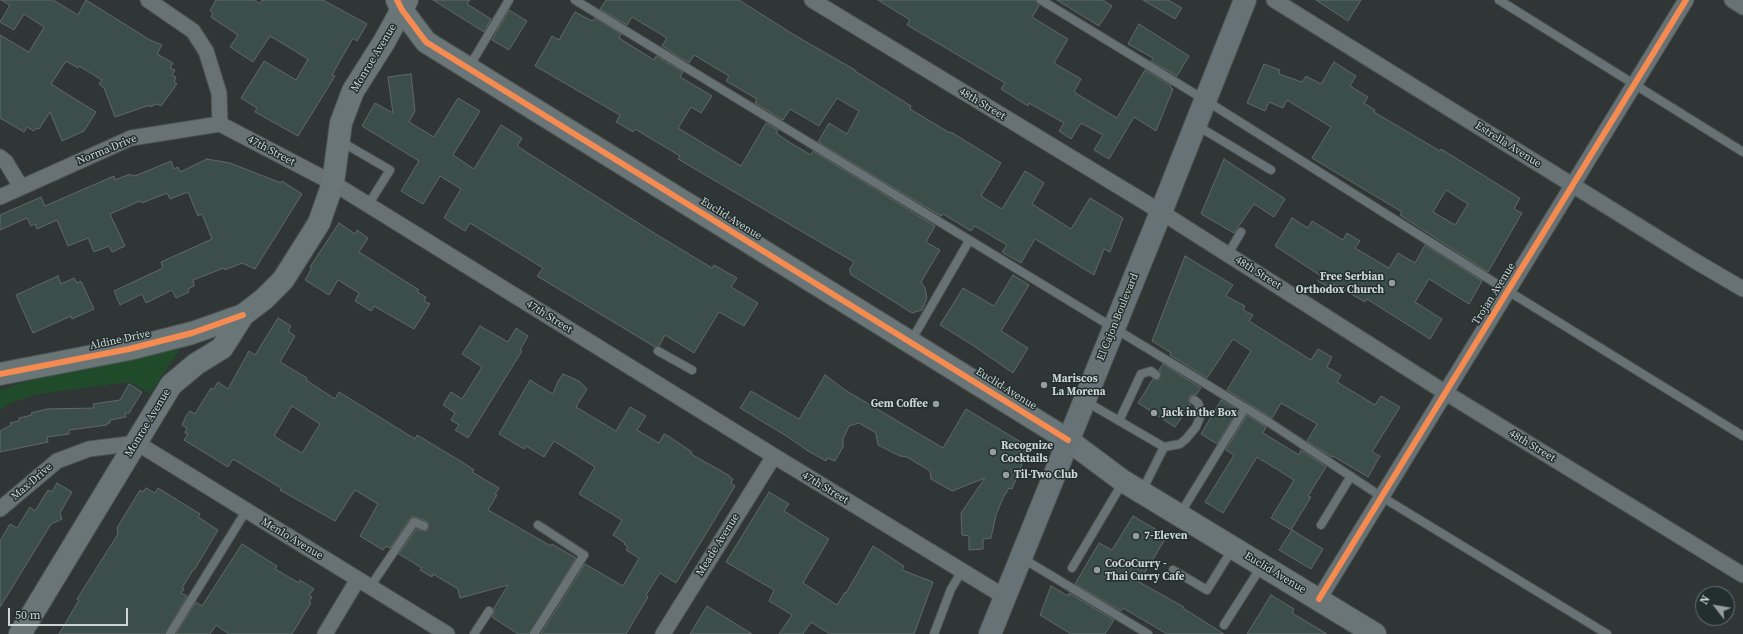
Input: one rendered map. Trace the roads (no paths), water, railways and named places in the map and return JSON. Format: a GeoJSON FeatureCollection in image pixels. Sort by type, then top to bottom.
{"type":"FeatureCollection","features":[{"type":"Feature","properties":{"kind":"main road","name":"El Cajon Boulevard"},"geometry":{"type":"LineString","coordinates":[[990,634],[1245,0]]}},
{"type":"Feature","properties":{"kind":"main road","name":"Euclid Avenue"},"geometry":{"type":"LineString","coordinates":[[402,3],[426,42],[1068,440],[1123,481],[1375,634]]}},
{"type":"Feature","properties":{"kind":"main road","name":"Monroe Avenue"},"geometry":{"type":"LineString","coordinates":[[20,634],[171,385],[196,364],[222,348],[243,315],[264,299],[283,280],[319,223],[333,183],[341,123],[353,91],[384,42],[402,3]]}},
{"type":"Feature","properties":{"kind":"main road","name":"Aldine Drive"},"geometry":{"type":"LineString","coordinates":[[0,374],[129,349],[192,333],[243,315]]}},
{"type":"Feature","properties":{"kind":"street"},"geometry":{"type":"LineString","coordinates":[[148,0],[165,4],[193,31],[206,51],[219,93],[220,124]]}},
{"type":"Feature","properties":{"kind":"street","name":"48th Street"},"geometry":{"type":"LineString","coordinates":[[812,0],[1161,212],[1446,392],[1743,575]]}},
{"type":"Feature","properties":{"kind":"street","name":"Estrella Avenue"},"geometry":{"type":"LineString","coordinates":[[1274,0],[1694,261],[1743,289]]}},
{"type":"Feature","properties":{"kind":"street","name":"Trojan Avenue"},"geometry":{"type":"LineString","coordinates":[[1319,599],[1686,0]]}},
{"type":"Feature","properties":{"kind":"street"},"geometry":{"type":"LineString","coordinates":[[1732,0],[1743,7]]}},
{"type":"Feature","properties":{"kind":"street","name":"47th Street"},"geometry":{"type":"LineString","coordinates":[[220,124],[333,183],[1005,597]]}},
{"type":"Feature","properties":{"kind":"street","name":"Norma Drive"},"geometry":{"type":"LineString","coordinates":[[0,197],[131,138],[220,124]]}},
{"type":"Feature","properties":{"kind":"street"},"geometry":{"type":"LineString","coordinates":[[0,157],[6,162],[21,187]]}},
{"type":"Feature","properties":{"kind":"street","name":"Max Drive"},"geometry":{"type":"LineString","coordinates":[[0,510],[56,461],[89,449],[137,443]]}},
{"type":"Feature","properties":{"kind":"street","name":"Menlo Avenue"},"geometry":{"type":"LineString","coordinates":[[137,443],[447,634]]}},
{"type":"Feature","properties":{"kind":"street","name":"Meade Avenue"},"geometry":{"type":"LineString","coordinates":[[663,634],[774,456]]}},
{"type":"Feature","properties":{"kind":"street"},"geometry":{"type":"LineString","coordinates":[[325,634],[364,583]]}},
{"type":"Feature","properties":{"kind":"lane"},"geometry":{"type":"LineString","coordinates":[[468,68],[509,0]]}},
{"type":"Feature","properties":{"kind":"lane"},"geometry":{"type":"LineString","coordinates":[[575,0],[968,241],[1245,408],[1382,497],[1607,634]]}},
{"type":"Feature","properties":{"kind":"lane"},"geometry":{"type":"LineString","coordinates":[[1041,0],[1743,436]]}},
{"type":"Feature","properties":{"kind":"lane"},"geometry":{"type":"LineString","coordinates":[[1499,0],[1743,152]]}},
{"type":"Feature","properties":{"kind":"lane"},"geometry":{"type":"LineString","coordinates":[[1195,125],[1271,170]]}},
{"type":"Feature","properties":{"kind":"lane"},"geometry":{"type":"LineString","coordinates":[[339,140],[390,170],[368,205]]}},
{"type":"Feature","properties":{"kind":"lane"},"geometry":{"type":"LineString","coordinates":[[1228,254],[1241,232]]}},
{"type":"Feature","properties":{"kind":"lane"},"geometry":{"type":"LineString","coordinates":[[910,342],[968,241]]}},
{"type":"Feature","properties":{"kind":"lane"},"geometry":{"type":"LineString","coordinates":[[658,351],[692,370]]}},
{"type":"Feature","properties":{"kind":"lane"},"geometry":{"type":"LineString","coordinates":[[1119,421],[1141,374],[1151,371],[1156,375]]}},
{"type":"Feature","properties":{"kind":"lane"},"geometry":{"type":"LineString","coordinates":[[1084,401],[1164,447],[1180,444],[1196,427],[1200,418],[1201,410],[1198,403],[1194,400]]}},
{"type":"Feature","properties":{"kind":"lane"},"geometry":{"type":"LineString","coordinates":[[1180,515],[1245,408]]}},
{"type":"Feature","properties":{"kind":"lane"},"geometry":{"type":"LineString","coordinates":[[1142,492],[1164,447]]}},
{"type":"Feature","properties":{"kind":"lane"},"geometry":{"type":"LineString","coordinates":[[1321,525],[1351,476]]}},
{"type":"Feature","properties":{"kind":"lane"},"geometry":{"type":"LineString","coordinates":[[1072,568],[1123,481]]}},
{"type":"Feature","properties":{"kind":"lane"},"geometry":{"type":"LineString","coordinates":[[170,634],[246,511]]}},
{"type":"Feature","properties":{"kind":"lane"},"geometry":{"type":"LineString","coordinates":[[364,583],[414,522],[424,526]]}},
{"type":"Feature","properties":{"kind":"lane"},"geometry":{"type":"LineString","coordinates":[[534,634],[584,555],[538,525]]}},
{"type":"Feature","properties":{"kind":"lane"},"geometry":{"type":"LineString","coordinates":[[1173,570],[1207,590],[1233,547]]}},
{"type":"Feature","properties":{"kind":"lane"},"geometry":{"type":"LineString","coordinates":[[1021,557],[1148,634]]}},
{"type":"Feature","properties":{"kind":"lane"},"geometry":{"type":"LineString","coordinates":[[1224,625],[1262,565]]}},
{"type":"Feature","properties":{"kind":"lane"},"geometry":{"type":"LineString","coordinates":[[934,634],[951,589],[962,571]]}},
{"type":"Feature","properties":{"kind":"lane"},"geometry":{"type":"LineString","coordinates":[[474,634],[489,611]]}},
{"type":"Feature","properties":{"kind":"place","name":"Free Serbian Orthodox Church"},"geometry":{"type":"Point","coordinates":[1392,283]}},
{"type":"Feature","properties":{"kind":"place","name":"Mariscos La Morena"},"geometry":{"type":"Point","coordinates":[1044,385]}},
{"type":"Feature","properties":{"kind":"place","name":"Gem Coffee"},"geometry":{"type":"Point","coordinates":[936,404]}},
{"type":"Feature","properties":{"kind":"place","name":"Jack in the Box"},"geometry":{"type":"Point","coordinates":[1154,413]}},
{"type":"Feature","properties":{"kind":"place","name":"Recognize Cocktails"},"geometry":{"type":"Point","coordinates":[993,452]}},
{"type":"Feature","properties":{"kind":"place","name":"Til-Two Club"},"geometry":{"type":"Point","coordinates":[1006,475]}},
{"type":"Feature","properties":{"kind":"place","name":"7-Eleven"},"geometry":{"type":"Point","coordinates":[1136,536]}},
{"type":"Feature","properties":{"kind":"place","name":"CoCoCurry - Thai Curry Cafe"},"geometry":{"type":"Point","coordinates":[1097,570]}}]}
